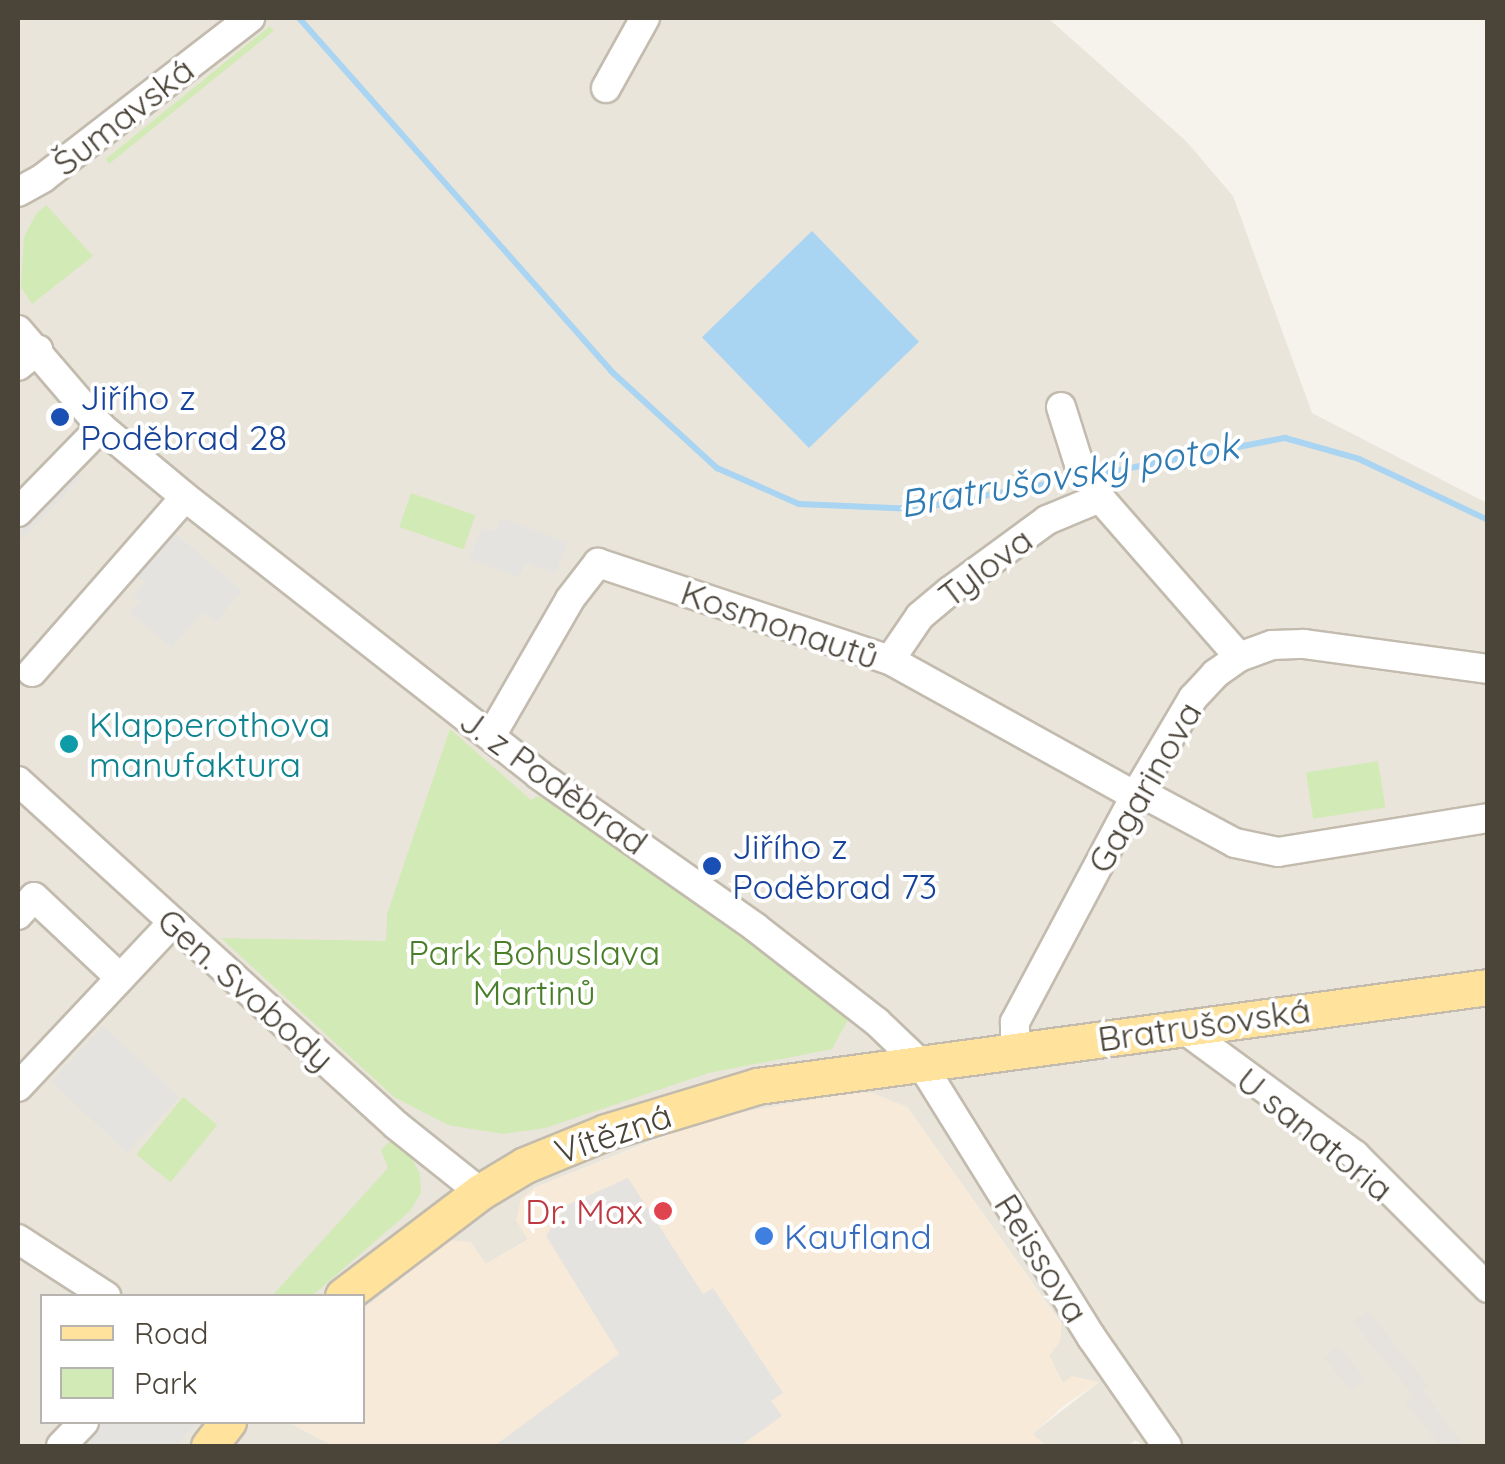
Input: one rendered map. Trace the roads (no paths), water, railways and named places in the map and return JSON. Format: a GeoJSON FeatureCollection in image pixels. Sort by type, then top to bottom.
{"type":"FeatureCollection","features":[{"type":"Feature","properties":{"kind":"main road","name":"Bratrušovská"},"geometry":{"type":"LineString","coordinates":[[922,1065],[1016,1049],[1488,987]]}},
{"type":"Feature","properties":{"kind":"main road","name":"Vítězná"},"geometry":{"type":"LineString","coordinates":[[347,1294],[480,1192],[525,1165],[606,1132],[757,1086],[922,1065]]}},
{"type":"Feature","properties":{"kind":"main road"},"geometry":{"type":"LineString","coordinates":[[209,1446],[226,1424]]}},
{"type":"Feature","properties":{"kind":"street","name":"Šumavská"},"geometry":{"type":"LineString","coordinates":[[18,207],[30,185],[250,18]]}},
{"type":"Feature","properties":{"kind":"street"},"geometry":{"type":"LineString","coordinates":[[606,88],[645,18]]}},
{"type":"Feature","properties":{"kind":"street","name":"J. z Poděbrad"},"geometry":{"type":"LineString","coordinates":[[18,316],[28,358]]}},
{"type":"Feature","properties":{"kind":"street","name":"J. z Poděbrad"},"geometry":{"type":"LineString","coordinates":[[18,330],[28,358],[100,428],[539,775],[755,927],[877,1022],[922,1065]]}},
{"type":"Feature","properties":{"kind":"street"},"geometry":{"type":"LineString","coordinates":[[1060,407],[1090,483],[1239,657]]}},
{"type":"Feature","properties":{"kind":"street"},"geometry":{"type":"LineString","coordinates":[[18,512],[100,428]]}},
{"type":"Feature","properties":{"kind":"street","name":"Tylova"},"geometry":{"type":"LineString","coordinates":[[890,660],[910,628],[950,590],[1047,520],[1090,483]]}},
{"type":"Feature","properties":{"kind":"street"},"geometry":{"type":"LineString","coordinates":[[32,672],[185,496]]}},
{"type":"Feature","properties":{"kind":"street","name":"Kosmonautů"},"geometry":{"type":"LineString","coordinates":[[491,736],[570,599],[598,563],[890,660],[1136,794],[1235,843],[1278,852],[1488,818]]}},
{"type":"Feature","properties":{"kind":"street","name":"Gagarinova"},"geometry":{"type":"LineString","coordinates":[[1016,1049],[1015,1022],[1136,794],[1193,698],[1239,657],[1272,646],[1304,644],[1382,651],[1488,669]]}},
{"type":"Feature","properties":{"kind":"street","name":"Gen. Svobody"},"geometry":{"type":"LineString","coordinates":[[18,780],[396,1125],[480,1192]]}},
{"type":"Feature","properties":{"kind":"street"},"geometry":{"type":"LineString","coordinates":[[18,915],[34,897],[118,976]]}},
{"type":"Feature","properties":{"kind":"street"},"geometry":{"type":"LineString","coordinates":[[21,1078],[172,922]]}},
{"type":"Feature","properties":{"kind":"street","name":"U sanatoria"},"geometry":{"type":"LineString","coordinates":[[1182,1027],[1354,1156],[1488,1288]]}},
{"type":"Feature","properties":{"kind":"street","name":"Reissova"},"geometry":{"type":"LineString","coordinates":[[922,1065],[1092,1338],[1167,1446]]}},
{"type":"Feature","properties":{"kind":"street"},"geometry":{"type":"LineString","coordinates":[[18,1239],[103,1294]]}},
{"type":"Feature","properties":{"kind":"street"},"geometry":{"type":"LineString","coordinates":[[61,1446],[82,1424]]}},
{"type":"Feature","properties":{"kind":"water"},"geometry":{"type":"Polygon","coordinates":[[[812,231],[919,342],[809,448],[702,337],[812,231]]]}},
{"type":"Feature","properties":{"kind":"waterway","name":"Bratrušovský potok"},"geometry":{"type":"LineString","coordinates":[[299,18],[611,371],[717,468],[799,504],[916,509],[1077,478]]}},
{"type":"Feature","properties":{"kind":"waterway","name":"Bratrušovský potok"},"geometry":{"type":"LineString","coordinates":[[1094,475],[1285,438],[1359,459],[1488,520]]}},
{"type":"Feature","properties":{"kind":"place","name":"Jiřího z Poděbrad 28"},"geometry":{"type":"Point","coordinates":[60,417]}},
{"type":"Feature","properties":{"kind":"place","name":"Klapperothova manufaktura"},"geometry":{"type":"Point","coordinates":[69,744]}},
{"type":"Feature","properties":{"kind":"place","name":"Jiřího z Poděbrad 73"},"geometry":{"type":"Point","coordinates":[712,866]}},
{"type":"Feature","properties":{"kind":"place","name":"Dr. Max"},"geometry":{"type":"Point","coordinates":[663,1211]}},
{"type":"Feature","properties":{"kind":"place","name":"Kaufland"},"geometry":{"type":"Point","coordinates":[764,1236]}},
{"type":"Feature","properties":{"kind":"park label","name":"Park Bohuslava Martinů"},"geometry":{"type":"Point","coordinates":[534,972]}}]}
